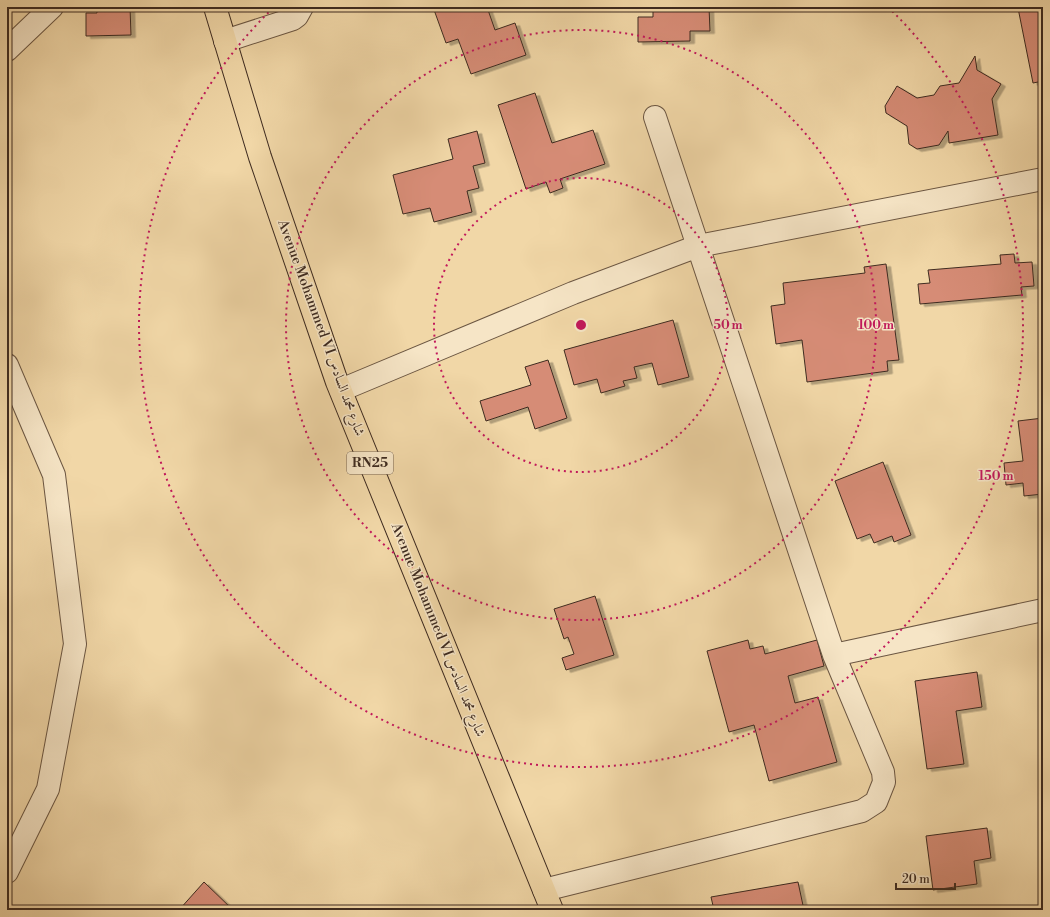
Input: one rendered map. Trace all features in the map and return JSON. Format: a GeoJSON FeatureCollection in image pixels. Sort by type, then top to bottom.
{"type":"FeatureCollection","features":[{"type":"Feature","properties":{"kind":"main road","name":"Avenue Mohammed VI شارع محمد السادس"},"geometry":{"type":"LineString","coordinates":[[215,7],[260,157],[340,390],[552,910]]}},
{"type":"Feature","properties":{"kind":"street"},"geometry":{"type":"LineString","coordinates":[[7,50],[52,7]]}},
{"type":"Feature","properties":{"kind":"street"},"geometry":{"type":"LineString","coordinates":[[225,41],[293,19],[297,16],[302,7]]}},
{"type":"Feature","properties":{"kind":"street"},"geometry":{"type":"LineString","coordinates":[[544,890],[862,811],[876,802],[884,782],[883,772],[834,655],[655,117]]}},
{"type":"Feature","properties":{"kind":"street"},"geometry":{"type":"LineString","coordinates":[[340,390],[573,293],[698,246],[1043,179]]}},
{"type":"Feature","properties":{"kind":"street"},"geometry":{"type":"LineString","coordinates":[[7,365],[54,475],[74,644],[48,789],[7,872]]}},
{"type":"Feature","properties":{"kind":"street"},"geometry":{"type":"LineString","coordinates":[[834,655],[1043,610]]}},
{"type":"Feature","properties":{"kind":"building"},"geometry":{"type":"Polygon","coordinates":[[[96,7],[130,7],[131,35],[86,36],[86,13],[97,13],[96,7]]]}},
{"type":"Feature","properties":{"kind":"building"},"geometry":{"type":"Polygon","coordinates":[[[433,7],[472,7],[473,10],[480,7],[487,7],[495,30],[515,23],[526,55],[471,74],[458,39],[446,43],[433,7]]]}},
{"type":"Feature","properties":{"kind":"building"},"geometry":{"type":"Polygon","coordinates":[[[653,7],[709,7],[710,31],[690,31],[690,41],[638,42],[638,17],[653,17],[653,7]]]}},
{"type":"Feature","properties":{"kind":"building"},"geometry":{"type":"Polygon","coordinates":[[[1042,7],[1043,14],[1043,81],[1033,83],[1018,8],[1042,7]]]}},
{"type":"Feature","properties":{"kind":"building"},"geometry":{"type":"Polygon","coordinates":[[[975,56],[977,70],[1001,84],[992,99],[998,135],[949,143],[948,131],[939,145],[917,149],[909,144],[907,126],[886,113],[885,106],[897,86],[917,98],[934,95],[940,86],[959,83],[975,56]]]}},
{"type":"Feature","properties":{"kind":"building"},"geometry":{"type":"Polygon","coordinates":[[[535,93],[552,143],[593,130],[605,164],[560,179],[563,188],[550,193],[546,182],[526,189],[498,105],[535,93]]]}},
{"type":"Feature","properties":{"kind":"building"},"geometry":{"type":"Polygon","coordinates":[[[477,131],[485,163],[473,166],[479,188],[467,191],[472,212],[434,222],[430,208],[403,214],[393,175],[453,159],[448,139],[477,131]]]}},
{"type":"Feature","properties":{"kind":"building"},"geometry":{"type":"Polygon","coordinates":[[[1014,254],[1015,263],[1032,262],[1034,286],[1021,287],[1022,295],[920,304],[918,284],[930,283],[928,270],[1001,264],[1000,255],[1014,254]]]}},
{"type":"Feature","properties":{"kind":"building"},"geometry":{"type":"Polygon","coordinates":[[[886,264],[899,360],[887,361],[888,371],[807,382],[802,340],[776,344],[771,306],[785,304],[783,283],[865,273],[864,267],[886,264]]]}},
{"type":"Feature","properties":{"kind":"building"},"geometry":{"type":"Polygon","coordinates":[[[673,320],[689,377],[658,385],[652,363],[634,367],[637,378],[623,381],[625,386],[601,393],[597,379],[574,385],[564,350],[673,320]]]}},
{"type":"Feature","properties":{"kind":"building"},"geometry":{"type":"Polygon","coordinates":[[[548,360],[567,418],[535,429],[528,407],[486,421],[480,401],[531,385],[525,367],[548,360]]]}},
{"type":"Feature","properties":{"kind":"building"},"geometry":{"type":"Polygon","coordinates":[[[1043,418],[1043,494],[1024,496],[1023,483],[1006,485],[1004,463],[1023,461],[1018,421],[1043,418]]]}},
{"type":"Feature","properties":{"kind":"building"},"geometry":{"type":"Polygon","coordinates":[[[883,462],[911,535],[894,542],[892,536],[874,543],[870,534],[857,539],[835,481],[883,462]]]}},
{"type":"Feature","properties":{"kind":"building"},"geometry":{"type":"Polygon","coordinates":[[[595,596],[614,655],[566,670],[562,658],[574,654],[568,637],[564,639],[554,609],[595,596]]]}},
{"type":"Feature","properties":{"kind":"building"},"geometry":{"type":"Polygon","coordinates":[[[748,640],[750,649],[763,646],[765,654],[817,640],[824,666],[788,676],[795,703],[818,697],[837,762],[769,781],[754,725],[729,732],[707,651],[748,640]]]}},
{"type":"Feature","properties":{"kind":"building"},"geometry":{"type":"Polygon","coordinates":[[[977,672],[982,707],[956,711],[964,764],[927,769],[915,681],[977,672]]]}},
{"type":"Feature","properties":{"kind":"building"},"geometry":{"type":"Polygon","coordinates":[[[987,828],[991,858],[974,861],[977,884],[933,890],[926,836],[987,828]]]}},
{"type":"Feature","properties":{"kind":"building"},"geometry":{"type":"Polygon","coordinates":[[[204,882],[233,910],[179,910],[204,882]]]}},
{"type":"Feature","properties":{"kind":"building"},"geometry":{"type":"Polygon","coordinates":[[[798,882],[804,910],[714,910],[711,897],[798,882]]]}}]}
